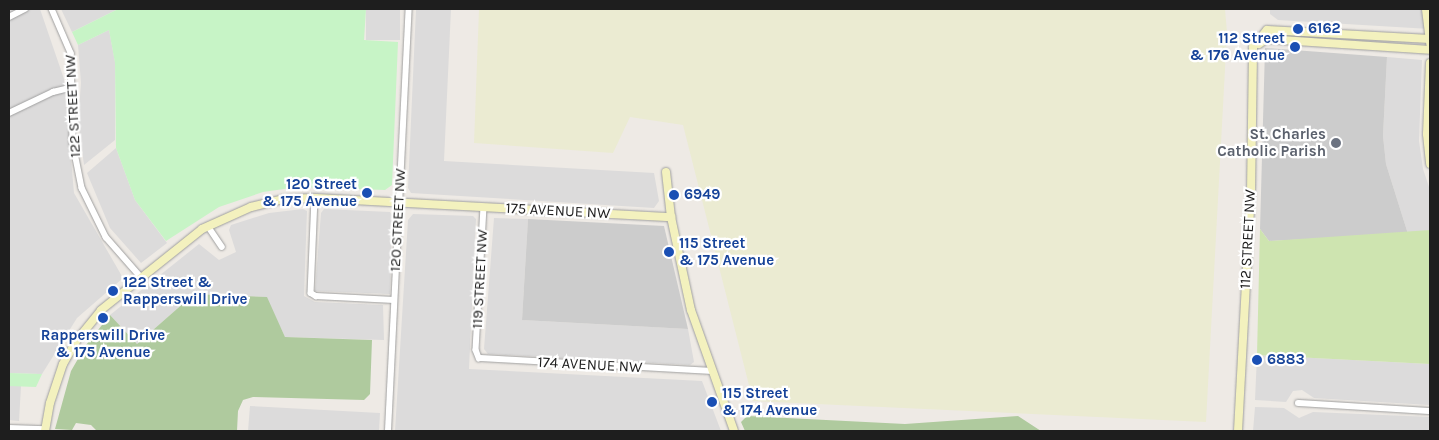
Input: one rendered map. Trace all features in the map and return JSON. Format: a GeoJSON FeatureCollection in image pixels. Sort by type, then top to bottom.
{"type":"FeatureCollection","features":[{"type":"Feature","properties":{"kind":"street"},"geometry":{"type":"LineString","coordinates":[[9,17],[25,9]]}},
{"type":"Feature","properties":{"kind":"street","name":"122 STREET NW"},"geometry":{"type":"LineString","coordinates":[[52,9],[71,53],[73,87],[72,143],[82,188],[106,237],[141,277]]}},
{"type":"Feature","properties":{"kind":"street","name":"120 STREET NW"},"geometry":{"type":"LineString","coordinates":[[388,431],[409,9]]}},
{"type":"Feature","properties":{"kind":"street"},"geometry":{"type":"LineString","coordinates":[[1426,9],[1430,44]]}},
{"type":"Feature","properties":{"kind":"street"},"geometry":{"type":"LineString","coordinates":[[1253,47],[1267,30],[1430,39]]}},
{"type":"Feature","properties":{"kind":"street"},"geometry":{"type":"LineString","coordinates":[[1253,47],[1266,39],[1430,50]]}},
{"type":"Feature","properties":{"kind":"street","name":"112 STREET NW"},"geometry":{"type":"LineString","coordinates":[[1238,431],[1251,194],[1253,47]]}},
{"type":"Feature","properties":{"kind":"street"},"geometry":{"type":"LineString","coordinates":[[1430,63],[1427,134],[1430,164]]}},
{"type":"Feature","properties":{"kind":"street"},"geometry":{"type":"LineString","coordinates":[[9,113],[53,92],[73,87]]}},
{"type":"Feature","properties":{"kind":"street"},"geometry":{"type":"LineString","coordinates":[[666,172],[671,217],[691,310],[710,372],[734,431]]}},
{"type":"Feature","properties":{"kind":"street"},"geometry":{"type":"LineString","coordinates":[[316,198],[311,293],[316,296],[394,300]]}},
{"type":"Feature","properties":{"kind":"street","name":"175 AVENUE NW"},"geometry":{"type":"LineString","coordinates":[[45,430],[52,393],[69,352],[101,310],[208,226],[265,203],[316,198],[671,217]]}},
{"type":"Feature","properties":{"kind":"street","name":"119 STREET NW"},"geometry":{"type":"LineString","coordinates":[[476,350],[484,207]]}},
{"type":"Feature","properties":{"kind":"street"},"geometry":{"type":"LineString","coordinates":[[208,226],[222,246]]}},
{"type":"Feature","properties":{"kind":"street","name":"174 AVENUE NW"},"geometry":{"type":"LineString","coordinates":[[476,350],[479,358],[488,360],[710,372]]}},
{"type":"Feature","properties":{"kind":"street"},"geometry":{"type":"LineString","coordinates":[[1298,403],[1430,411]]}},
{"type":"Feature","properties":{"kind":"street"},"geometry":{"type":"LineString","coordinates":[[9,428],[45,430]]}},
{"type":"Feature","properties":{"kind":"shaded area"},"geometry":{"type":"Polygon","coordinates":[[[9,9],[40,9],[64,79],[74,193],[123,278],[77,318],[42,374],[9,373],[9,9]]]}},
{"type":"Feature","properties":{"kind":"shaded area"},"geometry":{"type":"Polygon","coordinates":[[[61,9],[118,9],[72,32],[61,9]]]}},
{"type":"Feature","properties":{"kind":"shaded area"},"geometry":{"type":"Polygon","coordinates":[[[366,9],[400,9],[400,40],[366,40],[366,9]]]}},
{"type":"Feature","properties":{"kind":"shaded area"},"geometry":{"type":"Polygon","coordinates":[[[416,9],[451,9],[444,161],[654,173],[659,201],[654,208],[411,193],[408,188],[416,9]]]}},
{"type":"Feature","properties":{"kind":"shaded area"},"geometry":{"type":"Polygon","coordinates":[[[1270,9],[1430,9],[1430,29],[1278,20],[1270,14],[1270,9]]]}},
{"type":"Feature","properties":{"kind":"shaded area"},"geometry":{"type":"Polygon","coordinates":[[[109,30],[115,62],[115,140],[84,165],[78,122],[81,83],[78,45],[109,30]]]}},
{"type":"Feature","properties":{"kind":"shaded area"},"geometry":{"type":"Polygon","coordinates":[[[1265,48],[1387,57],[1383,136],[1386,164],[1408,234],[1269,241],[1260,229],[1265,48]]]}},
{"type":"Feature","properties":{"kind":"shaded area"},"geometry":{"type":"Polygon","coordinates":[[[1387,57],[1422,60],[1419,141],[1423,169],[1430,190],[1430,230],[1408,234],[1386,164],[1383,136],[1387,57]]]}},
{"type":"Feature","properties":{"kind":"shaded area"},"geometry":{"type":"Polygon","coordinates":[[[116,148],[135,200],[167,243],[141,263],[110,228],[87,173],[116,148]]]}},
{"type":"Feature","properties":{"kind":"shaded area"},"geometry":{"type":"Polygon","coordinates":[[[303,209],[307,211],[304,296],[315,302],[383,305],[384,340],[285,337],[266,297],[194,294],[137,344],[110,315],[199,244],[219,260],[236,252],[229,230],[231,225],[269,213],[303,209]]]}},
{"type":"Feature","properties":{"kind":"shaded area"},"geometry":{"type":"Polygon","coordinates":[[[324,209],[390,212],[392,215],[390,294],[315,291],[321,213],[324,209]]]}},
{"type":"Feature","properties":{"kind":"shaded area"},"geometry":{"type":"Polygon","coordinates":[[[413,214],[473,216],[476,219],[469,369],[702,381],[721,431],[395,431],[408,220],[413,214]]]}},
{"type":"Feature","properties":{"kind":"shaded area"},"geometry":{"type":"Polygon","coordinates":[[[494,218],[528,219],[522,320],[688,329],[694,362],[690,365],[488,354],[484,349],[494,218]]]}},
{"type":"Feature","properties":{"kind":"shaded area"},"geometry":{"type":"Polygon","coordinates":[[[528,219],[664,226],[688,329],[522,320],[528,219]]]}},
{"type":"Feature","properties":{"kind":"shaded area"},"geometry":{"type":"Polygon","coordinates":[[[1257,355],[1430,364],[1430,405],[1314,398],[1302,390],[1293,391],[1286,402],[1255,400],[1257,355]]]}},
{"type":"Feature","properties":{"kind":"shaded area"},"geometry":{"type":"Polygon","coordinates":[[[9,386],[21,386],[19,421],[9,420],[9,386]]]}},
{"type":"Feature","properties":{"kind":"shaded area"},"geometry":{"type":"Polygon","coordinates":[[[250,406],[380,413],[379,431],[248,431],[250,406]]]}},
{"type":"Feature","properties":{"kind":"shaded area"},"geometry":{"type":"Polygon","coordinates":[[[1255,407],[1284,408],[1299,418],[1313,412],[1430,417],[1430,431],[1253,431],[1255,407]]]}},
{"type":"Feature","properties":{"kind":"green space"},"geometry":{"type":"Polygon","coordinates":[[[118,9],[366,9],[364,40],[398,42],[392,185],[385,190],[302,187],[299,182],[291,183],[291,188],[263,192],[219,207],[166,241],[135,200],[116,148],[115,63],[109,30],[78,45],[72,32],[118,9]]]}},
{"type":"Feature","properties":{"kind":"green space"},"geometry":{"type":"Polygon","coordinates":[[[479,9],[1225,9],[1227,32],[1206,422],[753,401],[683,125],[630,117],[613,153],[474,143],[479,9]]]}},
{"type":"Feature","properties":{"kind":"green space"},"geometry":{"type":"Polygon","coordinates":[[[1260,229],[1269,241],[1430,230],[1430,364],[1257,355],[1260,229]]]}},
{"type":"Feature","properties":{"kind":"green space"},"geometry":{"type":"Polygon","coordinates":[[[194,294],[267,297],[285,337],[372,340],[370,394],[364,400],[253,397],[243,400],[238,411],[237,431],[97,431],[91,425],[76,423],[72,430],[55,429],[71,371],[86,345],[110,315],[137,344],[194,294]]]}},
{"type":"Feature","properties":{"kind":"green space"},"geometry":{"type":"Polygon","coordinates":[[[9,373],[42,374],[36,387],[9,386],[9,373]]]}},
{"type":"Feature","properties":{"kind":"green space"},"geometry":{"type":"Polygon","coordinates":[[[747,416],[905,424],[1018,416],[1041,431],[745,431],[741,422],[747,416]]]}},
{"type":"Feature","properties":{"kind":"place","name":"6162"},"geometry":{"type":"Point","coordinates":[1298,29]}},
{"type":"Feature","properties":{"kind":"place","name":"112 Street & 176 Avenue"},"geometry":{"type":"Point","coordinates":[1295,47]}},
{"type":"Feature","properties":{"kind":"place","name":"St. Charles Catholic Parish"},"geometry":{"type":"Point","coordinates":[1336,143]}},
{"type":"Feature","properties":{"kind":"place","name":"120 Street & 175 Avenue"},"geometry":{"type":"Point","coordinates":[367,193]}},
{"type":"Feature","properties":{"kind":"place","name":"6949"},"geometry":{"type":"Point","coordinates":[674,195]}},
{"type":"Feature","properties":{"kind":"place","name":"115 Street & 175 Avenue"},"geometry":{"type":"Point","coordinates":[669,252]}},
{"type":"Feature","properties":{"kind":"place","name":"122 Street & Rapperswill Drive"},"geometry":{"type":"Point","coordinates":[113,291]}},
{"type":"Feature","properties":{"kind":"place","name":"Rapperswill Drive & 175 Avenue"},"geometry":{"type":"Point","coordinates":[103,318]}},
{"type":"Feature","properties":{"kind":"place","name":"6883"},"geometry":{"type":"Point","coordinates":[1257,360]}},
{"type":"Feature","properties":{"kind":"place","name":"115 Street & 174 Avenue"},"geometry":{"type":"Point","coordinates":[712,402]}}]}
